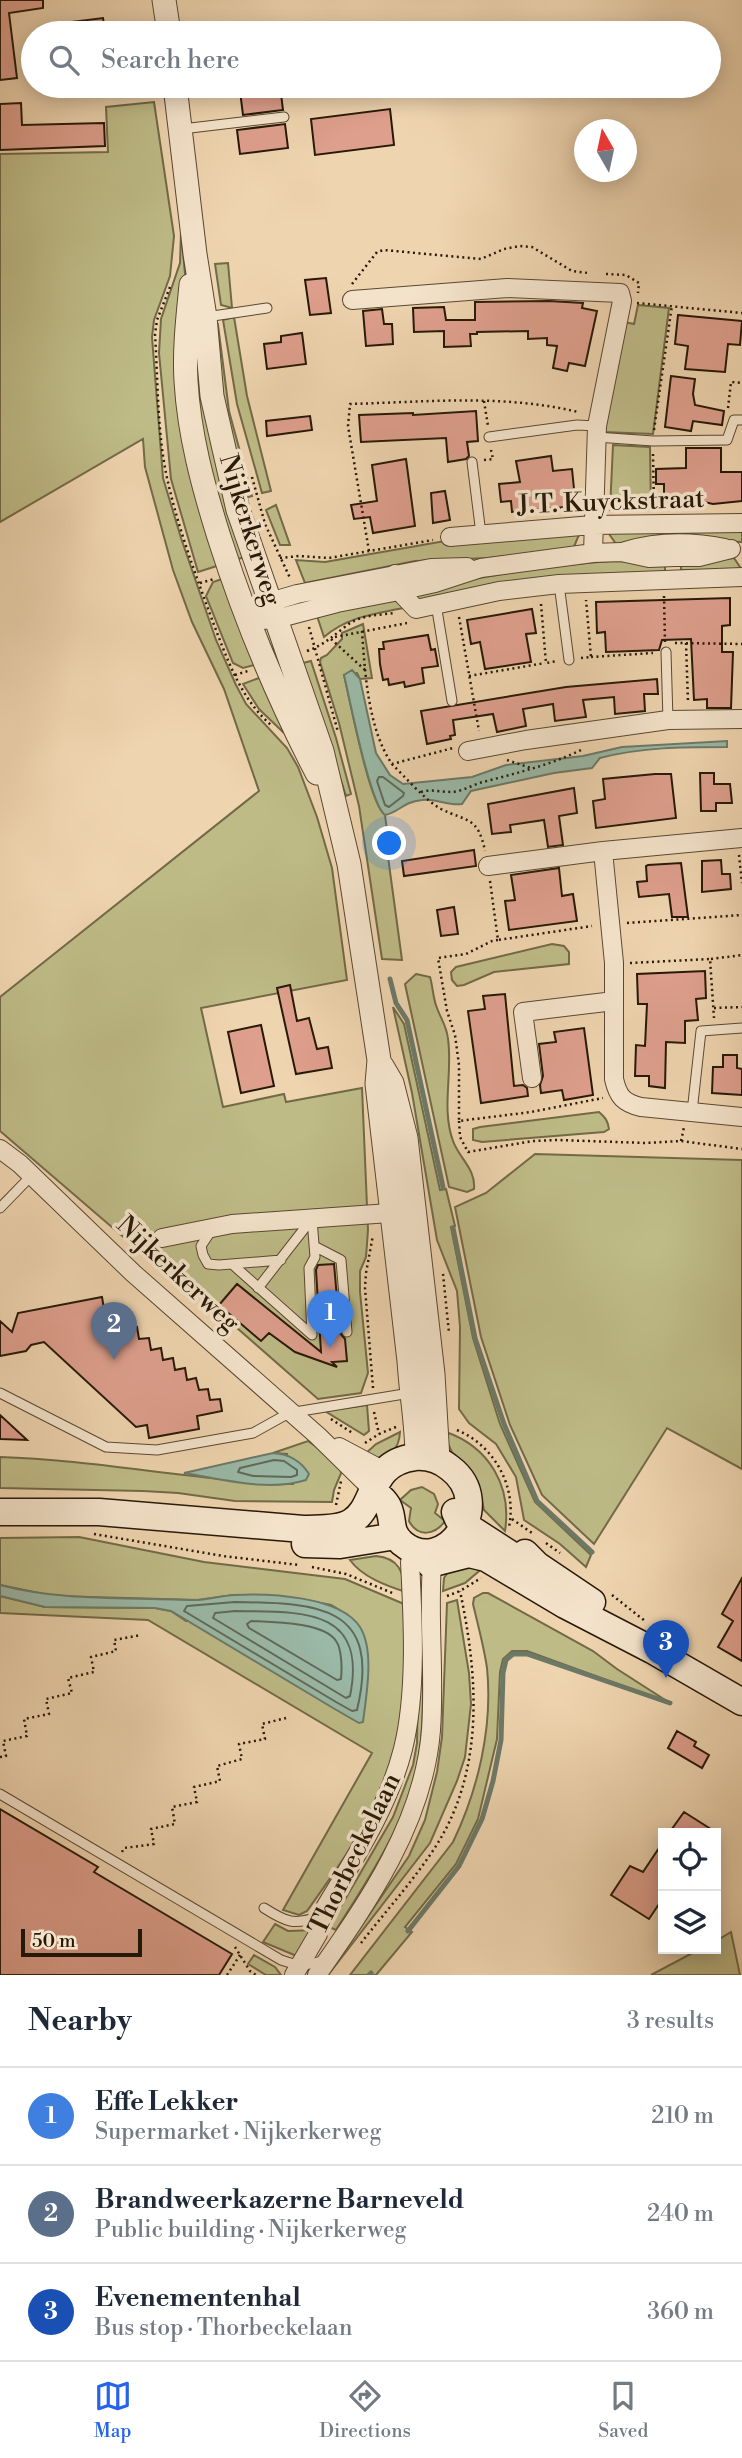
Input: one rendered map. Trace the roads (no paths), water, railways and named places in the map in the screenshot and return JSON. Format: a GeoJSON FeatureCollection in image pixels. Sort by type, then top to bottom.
{"type":"FeatureCollection","features":[{"type":"Feature","properties":{"kind":"main road"},"geometry":{"type":"LineString","coordinates":[[0,1512],[99,1512],[303,1529],[349,1524],[396,1477],[454,1470],[466,1488],[467,1519],[452,1541],[412,1551]]}},
{"type":"Feature","properties":{"kind":"main road"},"geometry":{"type":"LineString","coordinates":[[396,1477],[377,1518],[412,1551]]}},
{"type":"Feature","properties":{"kind":"main road"},"geometry":{"type":"LineString","coordinates":[[467,1519],[507,1539],[537,1565],[587,1597],[652,1650]]}},
{"type":"Feature","properties":{"kind":"main road"},"geometry":{"type":"LineString","coordinates":[[467,1519],[521,1561],[537,1565]]}},
{"type":"Feature","properties":{"kind":"main road"},"geometry":{"type":"LineString","coordinates":[[0,1521],[125,1523],[307,1559],[340,1545],[469,1554],[495,1563],[565,1605],[652,1650],[742,1702]]}},
{"type":"Feature","properties":{"kind":"street"},"geometry":{"type":"LineString","coordinates":[[164,0],[167,21]]}},
{"type":"Feature","properties":{"kind":"street","name":"Nijkerkerweg"},"geometry":{"type":"LineString","coordinates":[[176,98],[195,254],[196,318],[186,380],[191,429],[209,503],[248,621],[286,713],[333,806]]}},
{"type":"Feature","properties":{"kind":"street"},"geometry":{"type":"LineString","coordinates":[[352,300],[507,288],[616,292],[629,302],[597,426],[593,553]]}},
{"type":"Feature","properties":{"kind":"street","name":"Nijkerkerweg"},"geometry":{"type":"LineString","coordinates":[[196,318],[238,510],[321,751],[349,864],[379,1060],[377,1084],[410,1361],[420,1387],[416,1423],[396,1477]]}},
{"type":"Feature","properties":{"kind":"street","name":"J.T. Kuyckstraat"},"geometry":{"type":"LineString","coordinates":[[450,537],[593,525],[742,523]]}},
{"type":"Feature","properties":{"kind":"street"},"geometry":{"type":"LineString","coordinates":[[248,621],[273,611],[337,603],[397,583],[431,568],[481,568],[593,553],[621,552],[649,558],[699,557],[737,550]]}},
{"type":"Feature","properties":{"kind":"street"},"geometry":{"type":"LineString","coordinates":[[397,583],[416,609],[499,591],[559,584],[742,577]]}},
{"type":"Feature","properties":{"kind":"street"},"geometry":{"type":"LineString","coordinates":[[468,751],[668,720],[742,719]]}},
{"type":"Feature","properties":{"kind":"street"},"geometry":{"type":"LineString","coordinates":[[488,866],[603,850],[739,839]]}},
{"type":"Feature","properties":{"kind":"street"},"geometry":{"type":"LineString","coordinates":[[603,850],[614,963],[614,1079],[618,1095],[628,1104],[641,1107],[742,1117]]}},
{"type":"Feature","properties":{"kind":"street"},"geometry":{"type":"LineString","coordinates":[[531,1078],[523,1012],[614,1000]]}},
{"type":"Feature","properties":{"kind":"street","name":"Nijkerkerweg"},"geometry":{"type":"LineString","coordinates":[[0,1149],[32,1175],[133,1273],[318,1436],[335,1456],[396,1477]]}},
{"type":"Feature","properties":{"kind":"street","name":"Nijkerkerweg"},"geometry":{"type":"LineString","coordinates":[[162,1238],[232,1224],[394,1213]]}},
{"type":"Feature","properties":{"kind":"street","name":"Nijkerkerweg"},"geometry":{"type":"LineString","coordinates":[[396,1477],[420,1387]]}},
{"type":"Feature","properties":{"kind":"street","name":"Thorbeckelaan"},"geometry":{"type":"LineString","coordinates":[[317,1975],[390,1861],[414,1809],[426,1762],[430,1733],[432,1668],[429,1637],[412,1551]]}},
{"type":"Feature","properties":{"kind":"street","name":"Thorbeckelaan"},"geometry":{"type":"LineString","coordinates":[[297,1971],[318,1934],[320,1916],[379,1815],[404,1748],[411,1699],[412,1551]]}},
{"type":"Feature","properties":{"kind":"lane"},"geometry":{"type":"LineString","coordinates":[[180,129],[284,117]]}},
{"type":"Feature","properties":{"kind":"lane"},"geometry":{"type":"LineString","coordinates":[[196,318],[267,308]]}},
{"type":"Feature","properties":{"kind":"lane"},"geometry":{"type":"LineString","coordinates":[[489,438],[577,425],[597,426],[653,440],[727,440],[738,420]]}},
{"type":"Feature","properties":{"kind":"lane","name":"J.T. Kuyckstraat"},"geometry":{"type":"LineString","coordinates":[[472,462],[481,534]]}},
{"type":"Feature","properties":{"kind":"lane"},"geometry":{"type":"LineString","coordinates":[[559,584],[569,660]]}},
{"type":"Feature","properties":{"kind":"lane"},"geometry":{"type":"LineString","coordinates":[[436,604],[452,701]]}},
{"type":"Feature","properties":{"kind":"lane"},"geometry":{"type":"LineString","coordinates":[[666,652],[668,720]]}},
{"type":"Feature","properties":{"kind":"lane"},"geometry":{"type":"LineString","coordinates":[[692,1112],[701,1031],[742,1028]]}},
{"type":"Feature","properties":{"kind":"lane"},"geometry":{"type":"LineString","coordinates":[[0,1208],[32,1175]]}},
{"type":"Feature","properties":{"kind":"lane"},"geometry":{"type":"LineString","coordinates":[[232,1264],[312,1335],[309,1268],[315,1257],[312,1219]]}},
{"type":"Feature","properties":{"kind":"lane"},"geometry":{"type":"LineString","coordinates":[[258,1288],[312,1219]]}},
{"type":"Feature","properties":{"kind":"lane"},"geometry":{"type":"LineString","coordinates":[[217,1227],[204,1239],[201,1246],[208,1264],[281,1260]]}},
{"type":"Feature","properties":{"kind":"lane"},"geometry":{"type":"LineString","coordinates":[[314,1246],[341,1260],[347,1332]]}},
{"type":"Feature","properties":{"kind":"lane"},"geometry":{"type":"LineString","coordinates":[[0,1393],[106,1447],[157,1450],[253,1433],[289,1413],[373,1399],[420,1387]]}},
{"type":"Feature","properties":{"kind":"lane"},"geometry":{"type":"LineString","coordinates":[[0,1794],[297,1971],[328,1959]]}},
{"type":"Feature","properties":{"kind":"lane"},"geometry":{"type":"LineString","coordinates":[[264,1908],[285,1921],[297,1923],[320,1916]]}},
{"type":"Feature","properties":{"kind":"water"},"geometry":{"type":"Polygon","coordinates":[[[352,670],[360,679],[376,753],[390,775],[403,784],[472,777],[506,765],[583,756],[622,747],[727,741],[727,747],[663,748],[616,754],[600,758],[592,768],[554,773],[471,791],[462,804],[422,800],[385,815],[379,807],[367,772],[344,675],[352,670]]]}},
{"type":"Feature","properties":{"kind":"water"},"geometry":{"type":"Polygon","coordinates":[[[273,1453],[298,1462],[309,1474],[306,1480],[261,1485],[184,1473],[273,1453]]]}},
{"type":"Feature","properties":{"kind":"water"},"geometry":{"type":"Polygon","coordinates":[[[0,1585],[37,1593],[92,1598],[197,1600],[234,1595],[284,1596],[337,1609],[360,1627],[365,1637],[368,1674],[363,1722],[359,1723],[333,1708],[171,1611],[155,1608],[45,1607],[0,1596],[0,1585]]]}},
{"type":"Feature","properties":{"kind":"waterway"},"geometry":{"type":"LineString","coordinates":[[390,979],[396,1003],[407,1020],[443,1187]]}},
{"type":"Feature","properties":{"kind":"waterway"},"geometry":{"type":"LineString","coordinates":[[453,1228],[475,1338],[504,1424],[537,1501],[592,1552]]}},
{"type":"Feature","properties":{"kind":"waterway"},"geometry":{"type":"LineString","coordinates":[[408,1931],[459,1866],[482,1819],[501,1740],[503,1673],[506,1660],[513,1654],[527,1654],[670,1703]]}},
{"type":"Feature","properties":{"kind":"place","name":"Effe Lekker"},"geometry":{"type":"Point","coordinates":[330,1348]}},
{"type":"Feature","properties":{"kind":"place","name":"Brandweerkazerne Barneveld"},"geometry":{"type":"Point","coordinates":[114,1360]}},
{"type":"Feature","properties":{"kind":"place","name":"Evenementenhal"},"geometry":{"type":"Point","coordinates":[666,1678]}}]}
